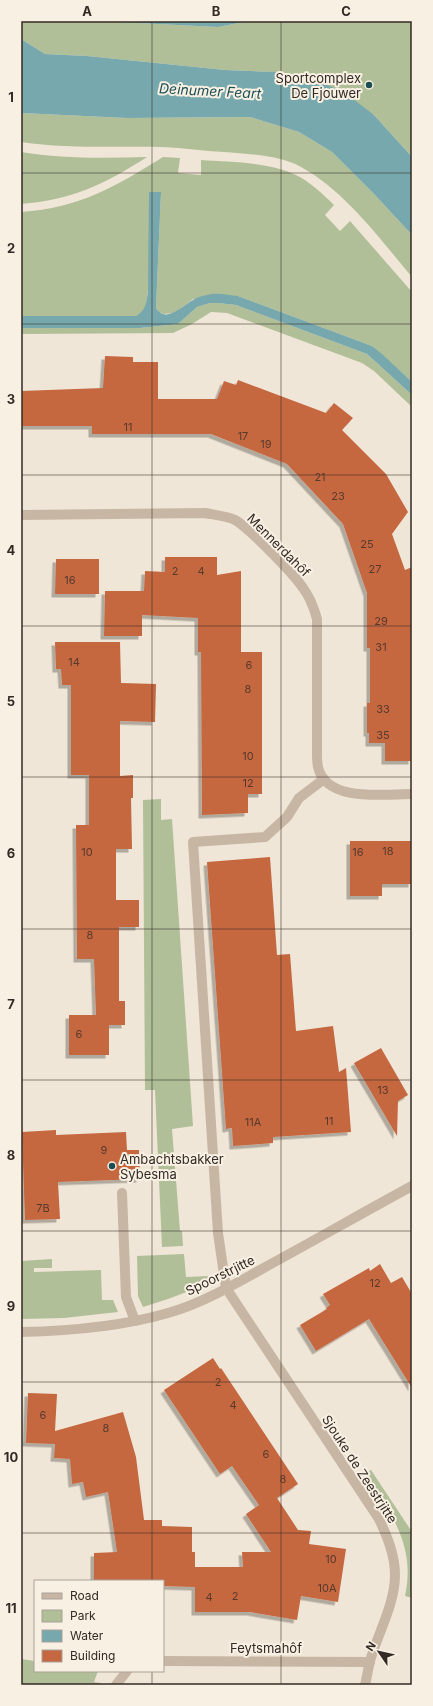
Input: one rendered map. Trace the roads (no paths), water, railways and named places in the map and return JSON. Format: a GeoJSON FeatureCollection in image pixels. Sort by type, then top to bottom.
{"type":"FeatureCollection","features":[{"type":"Feature","properties":{"kind":"street","name":"Mennerdahôf"},"geometry":{"type":"LineString","coordinates":[[21,515],[205,513],[236,520],[247,529],[304,588],[312,602],[317,619],[317,754],[318,767],[324,779]]}},
{"type":"Feature","properties":{"kind":"street"},"geometry":{"type":"LineString","coordinates":[[226,1288],[218,1233],[193,842],[265,837],[287,818],[299,798],[324,779],[335,788],[351,794],[412,794]]}},
{"type":"Feature","properties":{"kind":"street","name":"Spoorstrjitte"},"geometry":{"type":"LineString","coordinates":[[21,1332],[70,1330],[135,1321],[169,1313],[226,1288],[412,1186]]}},
{"type":"Feature","properties":{"kind":"street"},"geometry":{"type":"LineString","coordinates":[[122,1193],[126,1297],[135,1321]]}},
{"type":"Feature","properties":{"kind":"street","name":"Sjouke de Zeestrjitte"},"geometry":{"type":"LineString","coordinates":[[226,1288],[379,1519],[386,1534],[395,1575],[392,1597],[370,1662],[365,1685]]}},
{"type":"Feature","properties":{"kind":"street","name":"Feytsmahôf"},"geometry":{"type":"LineString","coordinates":[[164,1661],[370,1662]]}},
{"type":"Feature","properties":{"kind":"street"},"geometry":{"type":"LineString","coordinates":[[116,1685],[126,1672]]}},
{"type":"Feature","properties":{"kind":"water"},"geometry":{"type":"Polygon","coordinates":[[[97,21],[249,21],[218,27],[97,21]]]}},
{"type":"Feature","properties":{"kind":"water","name":"Deinumer Feart"},"geometry":{"type":"Polygon","coordinates":[[[21,39],[45,54],[87,56],[225,70],[275,72],[310,78],[344,92],[374,115],[412,157],[412,235],[332,152],[299,132],[250,117],[127,118],[21,113],[21,39]]]}},
{"type":"Feature","properties":{"kind":"water"},"geometry":{"type":"Polygon","coordinates":[[[149,192],[161,192],[156,308],[160,312],[169,314],[196,298],[211,294],[238,296],[372,346],[412,382],[412,395],[367,354],[236,305],[210,303],[197,307],[178,324],[140,328],[21,328],[21,316],[136,316],[144,309],[148,292],[149,192]]]}},
{"type":"Feature","properties":{"kind":"place","name":"Sportcomplex De Fjouwer"},"geometry":{"type":"Point","coordinates":[369,85]}},
{"type":"Feature","properties":{"kind":"place","name":"Ambachtsbakker Sybesma"},"geometry":{"type":"Point","coordinates":[112,1166]}}]}
